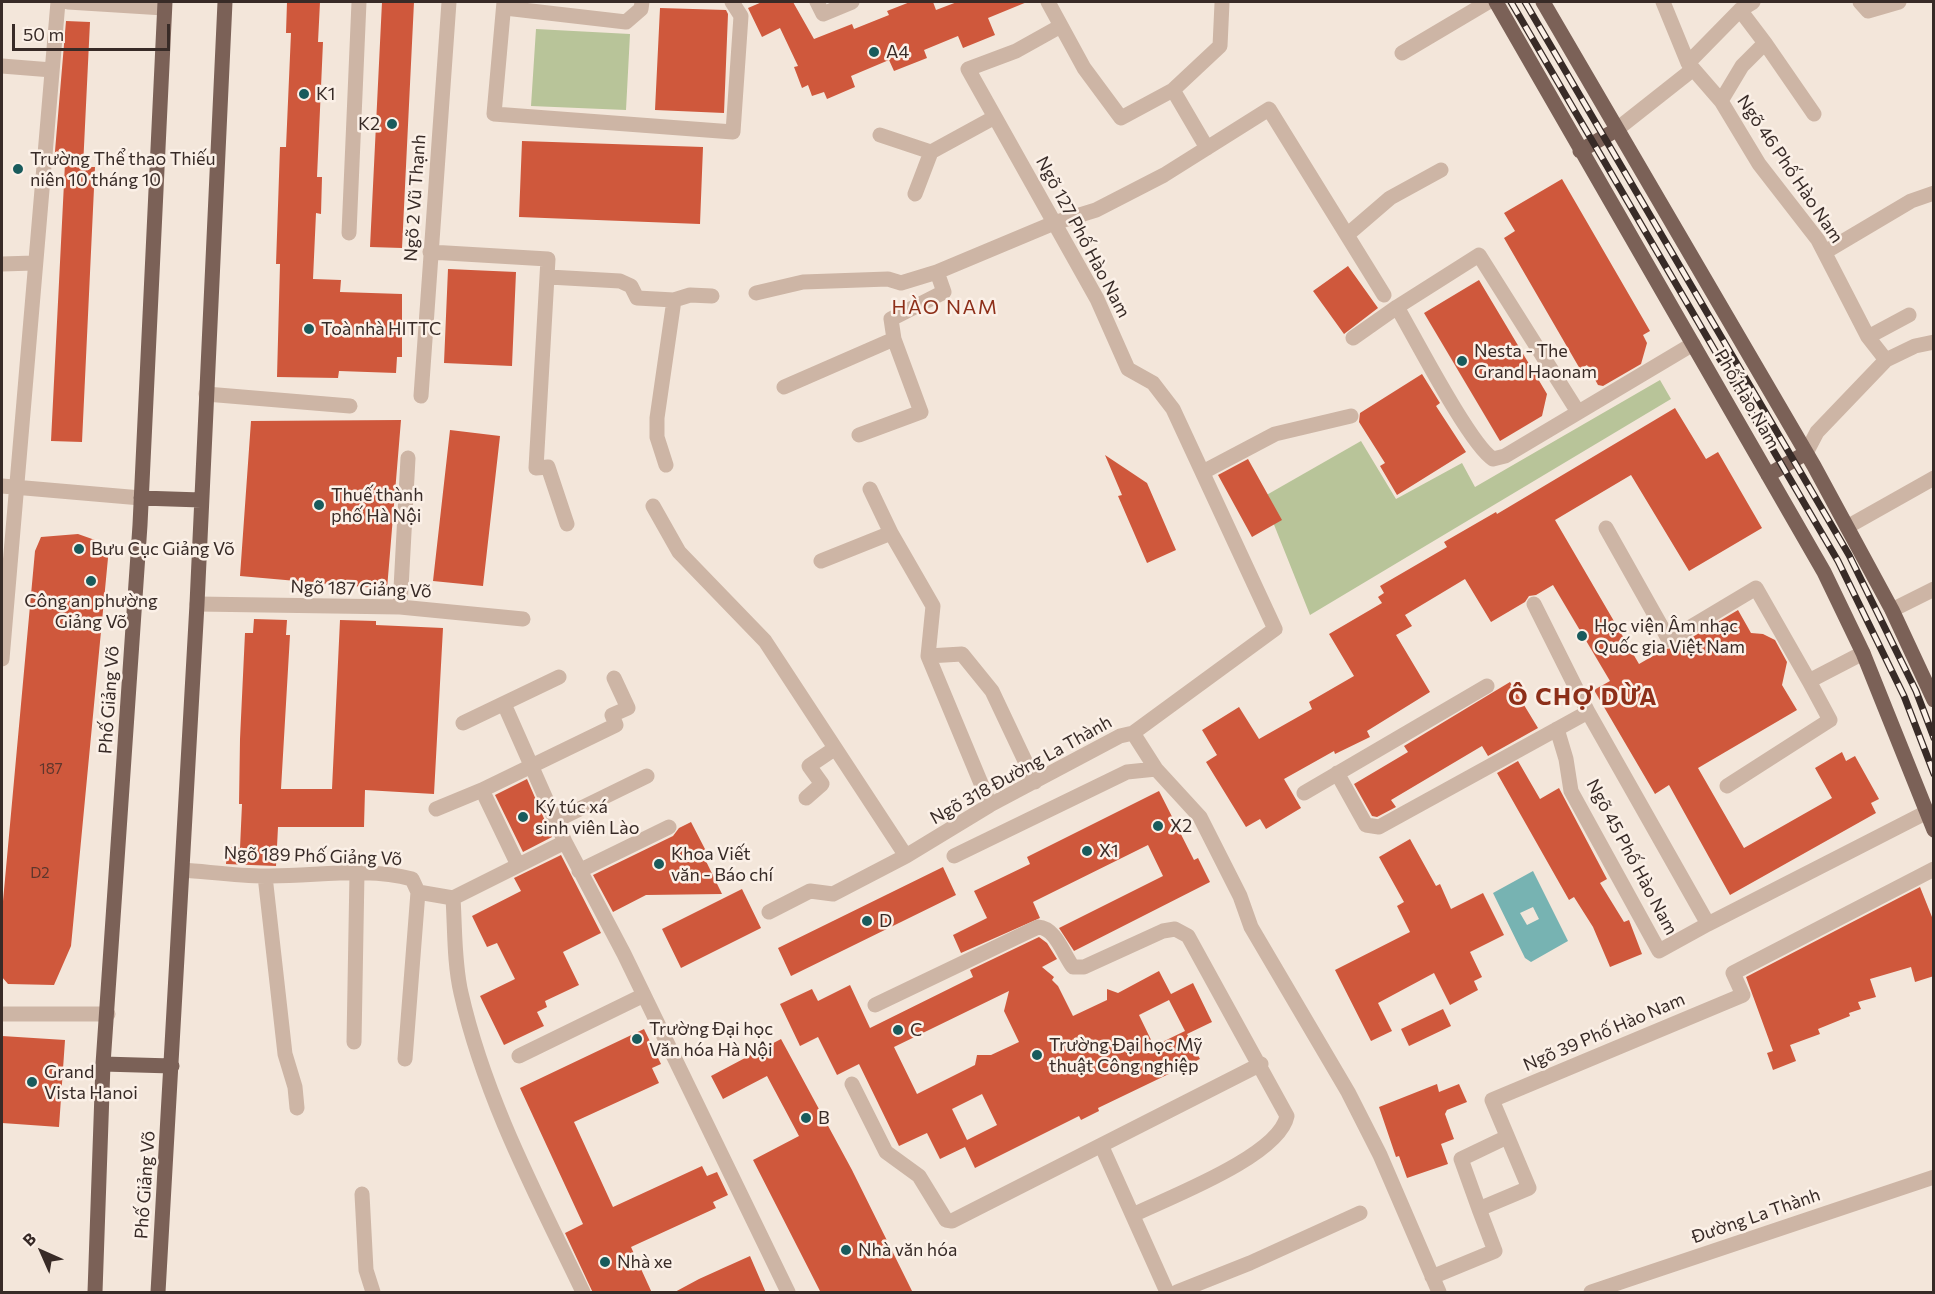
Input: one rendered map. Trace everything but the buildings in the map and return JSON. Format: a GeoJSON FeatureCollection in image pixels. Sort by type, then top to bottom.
{"type":"FeatureCollection","features":[{"type":"Feature","properties":{"kind":"main road","name":"Phố Giảng Võ"},"geometry":{"type":"LineString","coordinates":[[158,1293],[197,604],[225,2]]}},
{"type":"Feature","properties":{"kind":"main road","name":"Phố Hào Nam"},"geometry":{"type":"LineString","coordinates":[[1496,2],[1580,152],[1824,572],[1863,652],[1930,811],[1934,830]]}},
{"type":"Feature","properties":{"kind":"main road","name":"Phố Hào Nam"},"geometry":{"type":"LineString","coordinates":[[1543,2],[1847,526],[1892,610],[1933,697]]}},
{"type":"Feature","properties":{"kind":"main road","name":"Phố Giảng Võ"},"geometry":{"type":"LineString","coordinates":[[95,1293],[103,1064],[141,498],[164,5]]}},
{"type":"Feature","properties":{"kind":"main road"},"geometry":{"type":"LineString","coordinates":[[1580,152],[1616,130]]}},
{"type":"Feature","properties":{"kind":"main road"},"geometry":{"type":"LineString","coordinates":[[1768,475],[1806,453]]}},
{"type":"Feature","properties":{"kind":"main road"},"geometry":{"type":"LineString","coordinates":[[141,498],[201,500]]}},
{"type":"Feature","properties":{"kind":"main road"},"geometry":{"type":"LineString","coordinates":[[103,1064],[172,1066]]}},
{"type":"Feature","properties":{"kind":"street"},"geometry":{"type":"LineString","coordinates":[[2,659],[8,487],[34,263],[58,2]]}},
{"type":"Feature","properties":{"kind":"street"},"geometry":{"type":"LineString","coordinates":[[70,2],[164,5]]}},
{"type":"Feature","properties":{"kind":"street"},"geometry":{"type":"LineString","coordinates":[[349,232],[358,2]]}},
{"type":"Feature","properties":{"kind":"street","name":"Ngõ 2 Vũ Thạnh"},"geometry":{"type":"LineString","coordinates":[[421,396],[449,2]]}},
{"type":"Feature","properties":{"kind":"street"},"geometry":{"type":"LineString","coordinates":[[642,2],[641,9],[626,22],[505,5],[494,114],[733,132],[741,16],[732,2]]}},
{"type":"Feature","properties":{"kind":"street"},"geometry":{"type":"LineString","coordinates":[[817,2],[823,14],[852,2]]}},
{"type":"Feature","properties":{"kind":"street"},"geometry":{"type":"LineString","coordinates":[[1048,2],[1059,27],[1084,68],[1121,118],[1173,90],[1220,46],[1223,2]]}},
{"type":"Feature","properties":{"kind":"street"},"geometry":{"type":"LineString","coordinates":[[1402,53],[1488,2]]}},
{"type":"Feature","properties":{"kind":"street","name":"Ngõ 46 Phố Hào Nam"},"geometry":{"type":"LineString","coordinates":[[1663,2],[1690,66],[1721,102],[1760,164],[1818,240],[1868,337],[1886,360]]}},
{"type":"Feature","properties":{"kind":"street"},"geometry":{"type":"LineString","coordinates":[[1860,2],[1868,10],[1899,2]]}},
{"type":"Feature","properties":{"kind":"street"},"geometry":{"type":"LineString","coordinates":[[1616,130],[1690,66],[1747,6],[1765,44],[1814,114]]}},
{"type":"Feature","properties":{"kind":"street","name":"Ngõ 127 Phố Hào Nam"},"geometry":{"type":"LineString","coordinates":[[1059,27],[1016,51],[968,69],[1097,299],[1128,369],[1153,383],[1173,408],[1275,630],[1133,733]]}},
{"type":"Feature","properties":{"kind":"street"},"geometry":{"type":"LineString","coordinates":[[1721,102],[1742,66],[1765,44]]}},
{"type":"Feature","properties":{"kind":"street"},"geometry":{"type":"LineString","coordinates":[[2,66],[51,70]]}},
{"type":"Feature","properties":{"kind":"street"},"geometry":{"type":"LineString","coordinates":[[1173,90],[1207,148]]}},
{"type":"Feature","properties":{"kind":"street"},"geometry":{"type":"LineString","coordinates":[[756,293],[802,282],[888,279],[901,283],[936,272],[1054,223],[1096,210],[1164,175],[1269,109],[1384,295]]}},
{"type":"Feature","properties":{"kind":"street"},"geometry":{"type":"LineString","coordinates":[[915,195],[931,152],[995,117]]}},
{"type":"Feature","properties":{"kind":"street"},"geometry":{"type":"LineString","coordinates":[[880,135],[931,152]]}},
{"type":"Feature","properties":{"kind":"street"},"geometry":{"type":"LineString","coordinates":[[1347,235],[1390,198],[1441,170]]}},
{"type":"Feature","properties":{"kind":"street"},"geometry":{"type":"LineString","coordinates":[[1825,252],[1911,201],[1934,193]]}},
{"type":"Feature","properties":{"kind":"street"},"geometry":{"type":"LineString","coordinates":[[430,252],[548,259],[549,277],[536,468],[548,466],[567,524]]}},
{"type":"Feature","properties":{"kind":"street"},"geometry":{"type":"LineString","coordinates":[[1353,338],[1479,255],[1578,412]]}},
{"type":"Feature","properties":{"kind":"street"},"geometry":{"type":"LineString","coordinates":[[2,264],[34,263]]}},
{"type":"Feature","properties":{"kind":"street"},"geometry":{"type":"LineString","coordinates":[[859,435],[921,411],[894,339],[891,319],[944,292],[936,272]]}},
{"type":"Feature","properties":{"kind":"street"},"geometry":{"type":"LineString","coordinates":[[549,277],[620,282],[631,286],[637,298],[674,300],[690,295],[712,296]]}},
{"type":"Feature","properties":{"kind":"street"},"geometry":{"type":"LineString","coordinates":[[666,465],[657,437],[657,418],[674,300]]}},
{"type":"Feature","properties":{"kind":"street"},"geometry":{"type":"LineString","coordinates":[[1397,307],[1485,454],[1493,459],[1505,456],[1693,344]]}},
{"type":"Feature","properties":{"kind":"street"},"geometry":{"type":"LineString","coordinates":[[1868,337],[1909,315]]}},
{"type":"Feature","properties":{"kind":"street"},"geometry":{"type":"LineString","coordinates":[[784,387],[894,339]]}},
{"type":"Feature","properties":{"kind":"street"},"geometry":{"type":"LineString","coordinates":[[1806,453],[1817,432],[1886,360],[1915,346],[1934,342]]}},
{"type":"Feature","properties":{"kind":"street"},"geometry":{"type":"LineString","coordinates":[[207,394],[350,406]]}},
{"type":"Feature","properties":{"kind":"street"},"geometry":{"type":"LineString","coordinates":[[1203,472],[1275,434],[1351,416]]}},
{"type":"Feature","properties":{"kind":"street"},"geometry":{"type":"LineString","coordinates":[[400,607],[408,458]]}},
{"type":"Feature","properties":{"kind":"street"},"geometry":{"type":"LineString","coordinates":[[1847,526],[1934,478]]}},
{"type":"Feature","properties":{"kind":"street"},"geometry":{"type":"LineString","coordinates":[[8,487],[141,498]]}},
{"type":"Feature","properties":{"kind":"street"},"geometry":{"type":"LineString","coordinates":[[870,489],[891,533],[933,606],[928,656],[990,806]]}},
{"type":"Feature","properties":{"kind":"street"},"geometry":{"type":"LineString","coordinates":[[653,506],[679,552],[765,641],[906,856]]}},
{"type":"Feature","properties":{"kind":"street"},"geometry":{"type":"LineString","coordinates":[[1606,528],[1669,639],[1756,588],[1830,720],[1727,786]]}},
{"type":"Feature","properties":{"kind":"street"},"geometry":{"type":"LineString","coordinates":[[821,561],[891,533]]}},
{"type":"Feature","properties":{"kind":"street"},"geometry":{"type":"LineString","coordinates":[[1892,610],[1934,589]]}},
{"type":"Feature","properties":{"kind":"street","name":"Ngõ 187 Giảng Võ"},"geometry":{"type":"LineString","coordinates":[[197,604],[400,607],[523,619]]}},
{"type":"Feature","properties":{"kind":"street","name":"Ngõ 45 Phố Hào Nam"},"geometry":{"type":"LineString","coordinates":[[1534,604],[1588,712],[1708,924]]}},
{"type":"Feature","properties":{"kind":"street"},"geometry":{"type":"LineString","coordinates":[[1809,681],[1863,652]]}},
{"type":"Feature","properties":{"kind":"street"},"geometry":{"type":"LineString","coordinates":[[928,656],[962,654],[992,691],[1035,782]]}},
{"type":"Feature","properties":{"kind":"street"},"geometry":{"type":"LineString","coordinates":[[463,723],[559,677]]}},
{"type":"Feature","properties":{"kind":"street"},"geometry":{"type":"LineString","coordinates":[[436,809],[530,768],[616,725],[612,715],[628,708],[614,678]]}},
{"type":"Feature","properties":{"kind":"street"},"geometry":{"type":"LineString","coordinates":[[1304,794],[1487,686]]}},
{"type":"Feature","properties":{"kind":"street"},"geometry":{"type":"LineString","coordinates":[[504,704],[530,768],[565,842],[644,995],[788,1293]]}},
{"type":"Feature","properties":{"kind":"street"},"geometry":{"type":"LineString","coordinates":[[1337,773],[1366,825],[1372,828],[1510,756],[1588,712]]}},
{"type":"Feature","properties":{"kind":"street","name":"Ngõ 45 Phố Hào Nam"},"geometry":{"type":"LineString","coordinates":[[1557,729],[1571,791],[1659,951],[1930,811]]}},
{"type":"Feature","properties":{"kind":"street","name":"Ngõ 318 Đường La Thành"},"geometry":{"type":"LineString","coordinates":[[769,912],[810,891],[833,894],[906,856],[990,806],[1120,736],[1133,733],[1156,769],[1200,817],[1240,896],[1257,937],[1348,1092],[1370,1134],[1439,1293]]}},
{"type":"Feature","properties":{"kind":"street"},"geometry":{"type":"LineString","coordinates":[[806,798],[822,784],[809,766],[834,749]]}},
{"type":"Feature","properties":{"kind":"street"},"geometry":{"type":"LineString","coordinates":[[954,856],[1127,772],[1156,769]]}},
{"type":"Feature","properties":{"kind":"street"},"geometry":{"type":"LineString","coordinates":[[555,820],[647,776]]}},
{"type":"Feature","properties":{"kind":"street"},"geometry":{"type":"LineString","coordinates":[[482,790],[518,865]]}},
{"type":"Feature","properties":{"kind":"street"},"geometry":{"type":"LineString","coordinates":[[582,876],[669,827]]}},
{"type":"Feature","properties":{"kind":"street"},"geometry":{"type":"LineString","coordinates":[[565,842],[453,898],[461,992],[488,1079],[512,1144],[583,1293]]}},
{"type":"Feature","properties":{"kind":"street","name":"Ngõ 39 Phố Hào Nam"},"geometry":{"type":"LineString","coordinates":[[1479,1209],[1528,1188],[1492,1100],[1743,995],[1733,973],[1934,869]]}},
{"type":"Feature","properties":{"kind":"street","name":"Ngõ 189 Phố Giảng Võ"},"geometry":{"type":"LineString","coordinates":[[183,870],[266,876],[357,873],[399,875],[412,879],[418,892],[453,898]]}},
{"type":"Feature","properties":{"kind":"street"},"geometry":{"type":"LineString","coordinates":[[354,1042],[357,873]]}},
{"type":"Feature","properties":{"kind":"street"},"geometry":{"type":"LineString","coordinates":[[266,876],[285,1053],[295,1087],[297,1108]]}},
{"type":"Feature","properties":{"kind":"street"},"geometry":{"type":"LineString","coordinates":[[405,1059],[418,892]]}},
{"type":"Feature","properties":{"kind":"street"},"geometry":{"type":"LineString","coordinates":[[875,1005],[1038,927],[1046,928],[1052,933],[1073,967],[1084,967],[1163,931],[1175,929],[1188,936],[1261,1064],[1287,1116],[1284,1128],[1272,1141],[1250,1156],[1133,1215]]}},
{"type":"Feature","properties":{"kind":"street"},"geometry":{"type":"LineString","coordinates":[[519,1056],[644,995]]}},
{"type":"Feature","properties":{"kind":"street"},"geometry":{"type":"LineString","coordinates":[[2,1014],[108,1014]]}},
{"type":"Feature","properties":{"kind":"street"},"geometry":{"type":"LineString","coordinates":[[852,1084],[886,1152],[919,1176],[946,1220],[952,1221],[1102,1148],[1261,1064]]}},
{"type":"Feature","properties":{"kind":"street"},"geometry":{"type":"LineString","coordinates":[[1432,1277],[1495,1251],[1461,1159],[1508,1137]]}},
{"type":"Feature","properties":{"kind":"street"},"geometry":{"type":"LineString","coordinates":[[1102,1148],[1167,1293]]}},
{"type":"Feature","properties":{"kind":"street","name":"Đường La Thành"},"geometry":{"type":"LineString","coordinates":[[1591,1293],[1617,1288],[1934,1177]]}},
{"type":"Feature","properties":{"kind":"street"},"geometry":{"type":"LineString","coordinates":[[362,1194],[366,1270],[373,1293]]}},
{"type":"Feature","properties":{"kind":"street"},"geometry":{"type":"LineString","coordinates":[[1177,1293],[1360,1213]]}},
{"type":"Feature","properties":{"kind":"green space"},"geometry":{"type":"Polygon","coordinates":[[[536,29],[630,34],[626,110],[531,106],[536,29]]]}},
{"type":"Feature","properties":{"kind":"green space"},"geometry":{"type":"Polygon","coordinates":[[[1660,380],[1671,399],[1310,615],[1263,497],[1361,441],[1396,499],[1462,463],[1475,487],[1660,380]]]}},
{"type":"Feature","properties":{"kind":"water"},"geometry":{"type":"Polygon","coordinates":[[[1533,871],[1568,941],[1531,962],[1525,958],[1493,893],[1533,871]],[[1533,907],[1520,913],[1527,925],[1539,919],[1533,907]]]}},
{"type":"Feature","properties":{"kind":"railway"},"geometry":{"type":"LineString","coordinates":[[1511,2],[1838,561],[1904,696],[1934,774]]}},
{"type":"Feature","properties":{"kind":"railway"},"geometry":{"type":"LineString","coordinates":[[1525,2],[1849,555],[1916,691],[1934,738]]}},
{"type":"Feature","properties":{"kind":"place","name":"A4"},"geometry":{"type":"Point","coordinates":[874,52]}},
{"type":"Feature","properties":{"kind":"place","name":"K1"},"geometry":{"type":"Point","coordinates":[304,94]}},
{"type":"Feature","properties":{"kind":"place","name":"K2"},"geometry":{"type":"Point","coordinates":[392,124]}},
{"type":"Feature","properties":{"kind":"place","name":"Trường Thể thao Thiếu niên 10 tháng 10"},"geometry":{"type":"Point","coordinates":[18,169]}},
{"type":"Feature","properties":{"kind":"place","name":"Toà nhà HITTC"},"geometry":{"type":"Point","coordinates":[309,329]}},
{"type":"Feature","properties":{"kind":"place","name":"Nesta - The Grand Haonam"},"geometry":{"type":"Point","coordinates":[1462,361]}},
{"type":"Feature","properties":{"kind":"place","name":"Thuế thành phố Hà Nội"},"geometry":{"type":"Point","coordinates":[319,505]}},
{"type":"Feature","properties":{"kind":"place","name":"Bưu Cục Giảng Võ"},"geometry":{"type":"Point","coordinates":[79,549]}},
{"type":"Feature","properties":{"kind":"place","name":"Công an phường Giảng Võ"},"geometry":{"type":"Point","coordinates":[91,581]}},
{"type":"Feature","properties":{"kind":"place","name":"Học viện Âm nhạc Quốc gia Việt Nam"},"geometry":{"type":"Point","coordinates":[1582,636]}},
{"type":"Feature","properties":{"kind":"place","name":"Ký túc xá sinh viên Lào"},"geometry":{"type":"Point","coordinates":[523,817]}},
{"type":"Feature","properties":{"kind":"place","name":"X2"},"geometry":{"type":"Point","coordinates":[1158,826]}},
{"type":"Feature","properties":{"kind":"place","name":"X1"},"geometry":{"type":"Point","coordinates":[1087,851]}},
{"type":"Feature","properties":{"kind":"place","name":"Khoa Viết văn - Báo chí"},"geometry":{"type":"Point","coordinates":[659,864]}},
{"type":"Feature","properties":{"kind":"place","name":"D"},"geometry":{"type":"Point","coordinates":[867,921]}},
{"type":"Feature","properties":{"kind":"place","name":"C"},"geometry":{"type":"Point","coordinates":[898,1030]}},
{"type":"Feature","properties":{"kind":"place","name":"Trường Đại học Văn hóa Hà Nội"},"geometry":{"type":"Point","coordinates":[637,1039]}},
{"type":"Feature","properties":{"kind":"place","name":"Trường Đại học Mỹ thuật Công nghiệp"},"geometry":{"type":"Point","coordinates":[1037,1055]}},
{"type":"Feature","properties":{"kind":"place","name":"Grand Vista Hanoi"},"geometry":{"type":"Point","coordinates":[32,1082]}},
{"type":"Feature","properties":{"kind":"place","name":"B"},"geometry":{"type":"Point","coordinates":[806,1118]}},
{"type":"Feature","properties":{"kind":"place","name":"Nhà văn hóa"},"geometry":{"type":"Point","coordinates":[846,1250]}},
{"type":"Feature","properties":{"kind":"place","name":"Nhà xe"},"geometry":{"type":"Point","coordinates":[605,1262]}},
{"type":"Feature","properties":{"kind":"district","name":"HÀO NAM"},"geometry":{"type":"Point","coordinates":[945,307]}},
{"type":"Feature","properties":{"kind":"district","name":"Ô CHỢ DỪA"},"geometry":{"type":"Point","coordinates":[1583,697]}}]}
